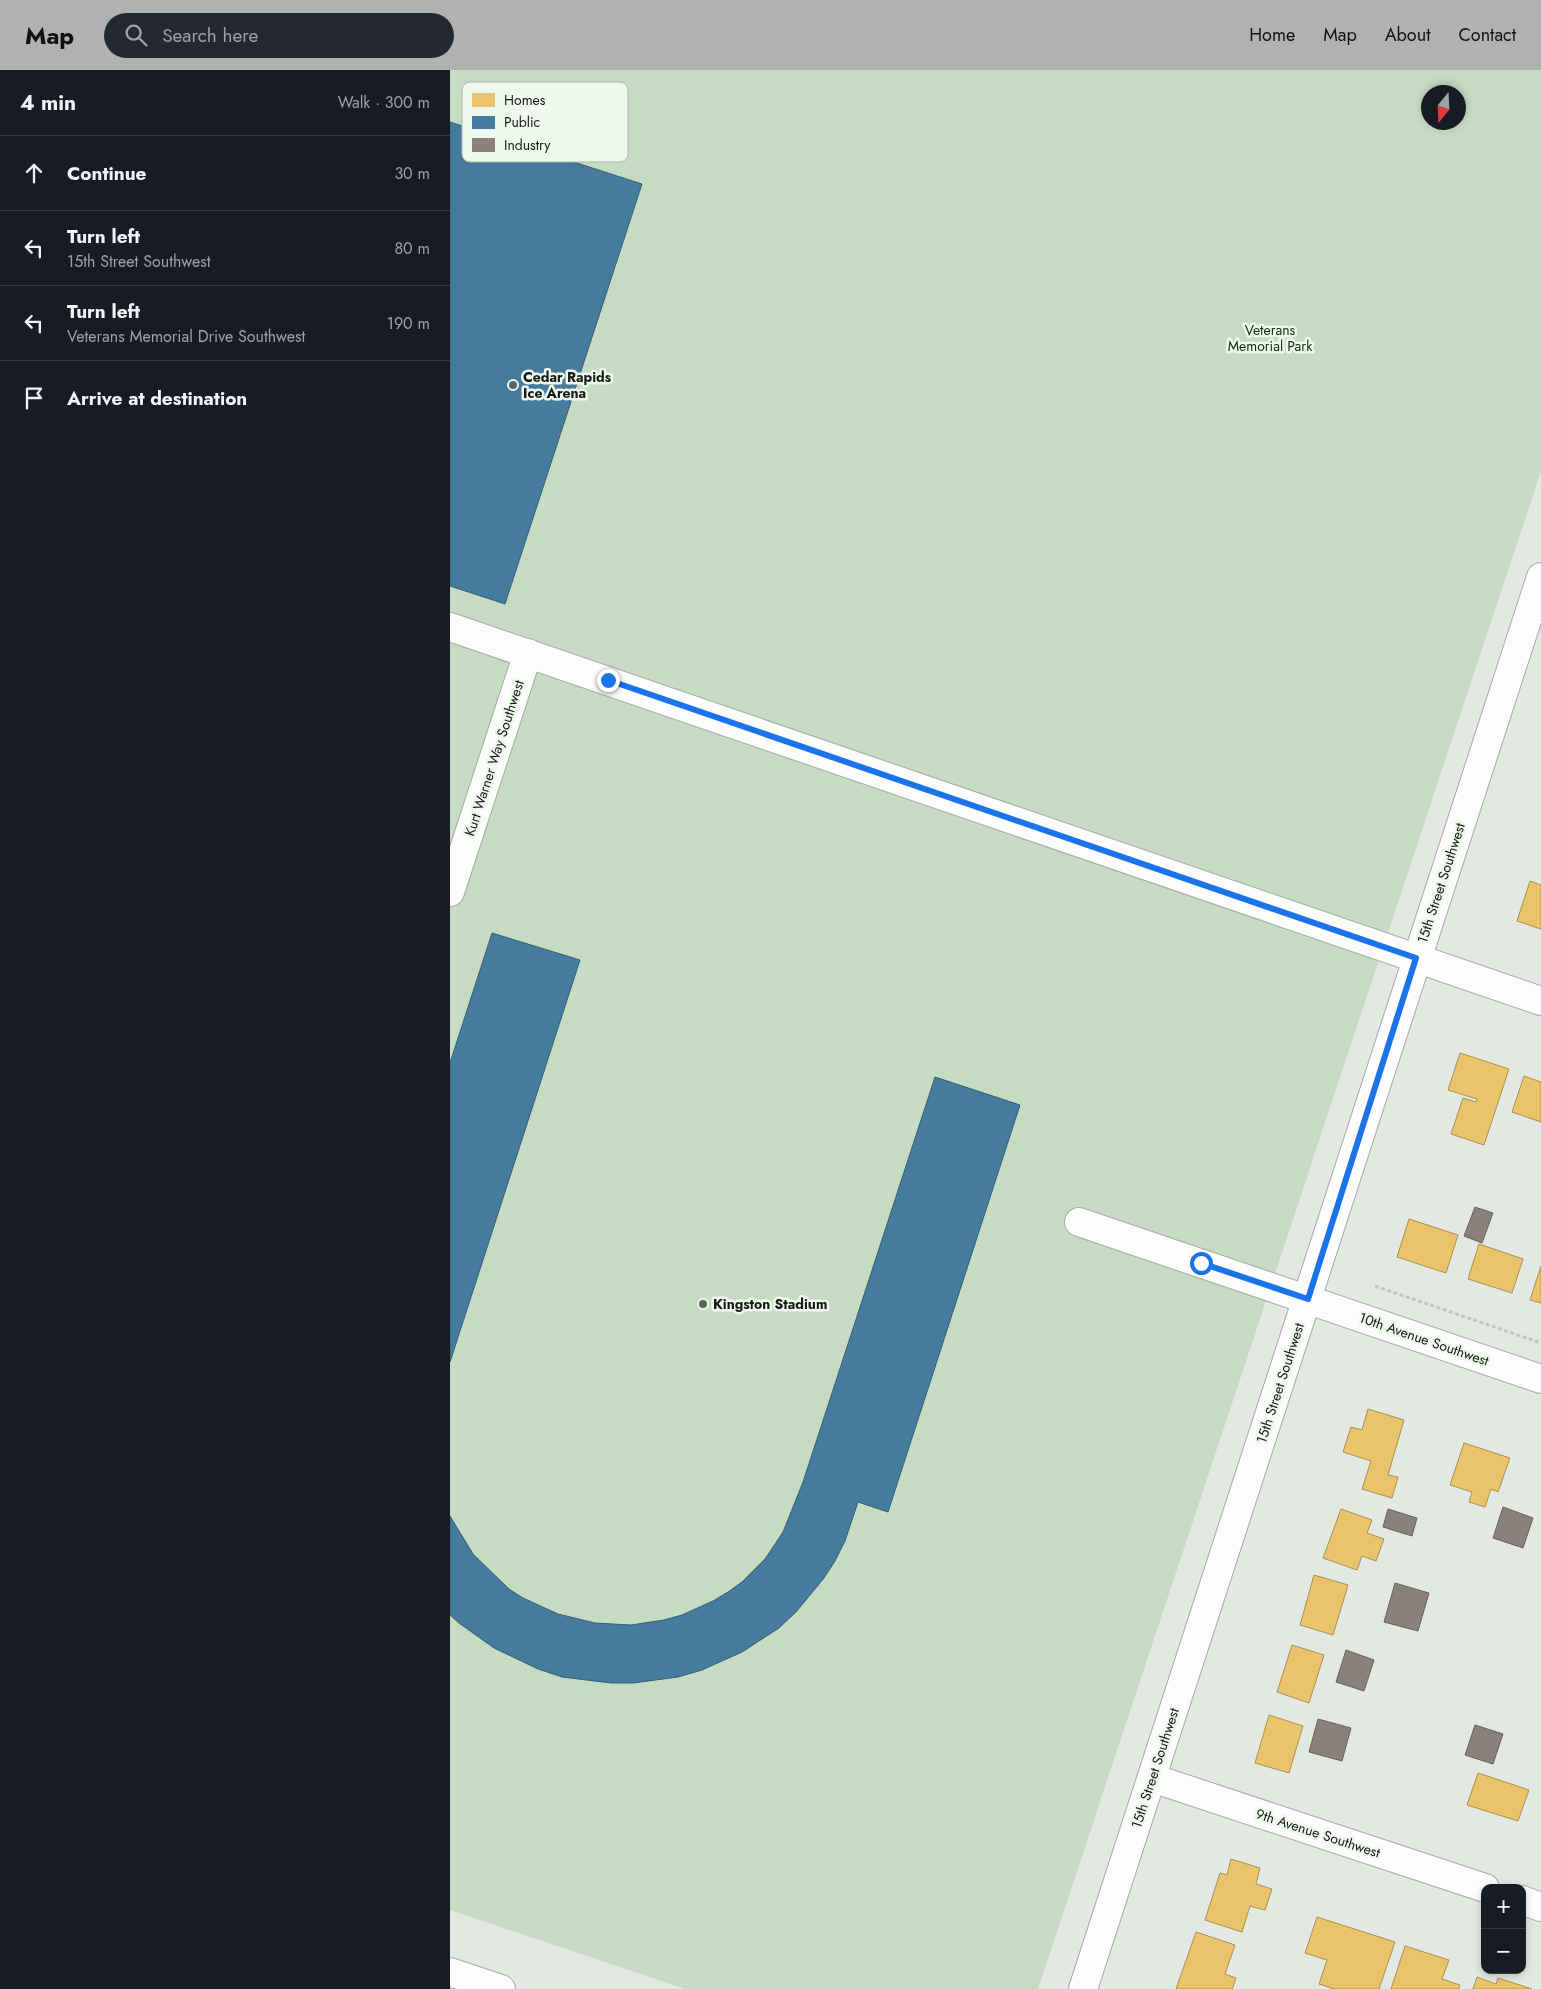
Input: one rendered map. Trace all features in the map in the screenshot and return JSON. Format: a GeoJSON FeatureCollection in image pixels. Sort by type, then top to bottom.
{"type":"FeatureCollection","features":[{"type":"Feature","properties":{"kind":"street","name":"15th Street Southwest"},"geometry":{"type":"LineString","coordinates":[[1083,1989],[1541,577]]}},
{"type":"Feature","properties":{"kind":"street"},"geometry":{"type":"LineString","coordinates":[[450,628],[528,653],[1541,1001]]}},
{"type":"Feature","properties":{"kind":"street","name":"Kurt Warner Way Southwest"},"geometry":{"type":"LineString","coordinates":[[450,892],[528,653]]}},
{"type":"Feature","properties":{"kind":"street","name":"10th Avenue Southwest"},"geometry":{"type":"LineString","coordinates":[[1079,1222],[1541,1378]]}},
{"type":"Feature","properties":{"kind":"street","name":"9th Avenue Southwest"},"geometry":{"type":"LineString","coordinates":[[1152,1778],[1481,1887]]}},
{"type":"Feature","properties":{"kind":"street"},"geometry":{"type":"LineString","coordinates":[[1526,1901],[1541,1907]]}},
{"type":"Feature","properties":{"kind":"street"},"geometry":{"type":"LineString","coordinates":[[450,1972],[501,1989]]}},
{"type":"Feature","properties":{"kind":"path"},"geometry":{"type":"LineString","coordinates":[[1375,1286],[1541,1343]]}},
{"type":"Feature","properties":{"kind":"green space","name":"Veterans Memorial Park"},"geometry":{"type":"Polygon","coordinates":[[[450,70],[1541,70],[1541,471],[1038,1989],[685,1989],[450,1910],[450,70]]]}},
{"type":"Feature","properties":{"kind":"building: Homes"},"geometry":{"type":"Polygon","coordinates":[[[1530,881],[1541,885],[1541,929],[1517,921],[1530,881]]]}},
{"type":"Feature","properties":{"kind":"building: Homes"},"geometry":{"type":"Polygon","coordinates":[[[1460,1053],[1509,1069],[1484,1145],[1451,1134],[1463,1098],[1476,1102],[1477,1099],[1448,1090],[1460,1053]]]}},
{"type":"Feature","properties":{"kind":"building: Homes"},"geometry":{"type":"Polygon","coordinates":[[[1524,1076],[1541,1082],[1541,1122],[1512,1112],[1524,1076]]]}},
{"type":"Feature","properties":{"kind":"building: Homes"},"geometry":{"type":"Polygon","coordinates":[[[1409,1219],[1458,1235],[1446,1273],[1397,1257],[1409,1219]]]}},
{"type":"Feature","properties":{"kind":"building: Homes"},"geometry":{"type":"Polygon","coordinates":[[[1479,1244],[1523,1259],[1512,1293],[1468,1279],[1479,1244]]]}},
{"type":"Feature","properties":{"kind":"building: Homes"},"geometry":{"type":"Polygon","coordinates":[[[1541,1266],[1541,1303],[1530,1300],[1541,1266]]]}},
{"type":"Feature","properties":{"kind":"building: Homes"},"geometry":{"type":"Polygon","coordinates":[[[1368,1409],[1404,1420],[1388,1475],[1398,1477],[1392,1498],[1362,1489],[1371,1461],[1343,1452],[1351,1427],[1362,1430],[1368,1409]]]}},
{"type":"Feature","properties":{"kind":"building: Homes"},"geometry":{"type":"Polygon","coordinates":[[[1464,1443],[1510,1458],[1498,1492],[1491,1489],[1485,1507],[1469,1502],[1472,1492],[1450,1485],[1464,1443]]]}},
{"type":"Feature","properties":{"kind":"building: Homes"},"geometry":{"type":"Polygon","coordinates":[[[1341,1509],[1372,1520],[1367,1533],[1384,1539],[1376,1561],[1362,1556],[1357,1570],[1323,1558],[1341,1509]]]}},
{"type":"Feature","properties":{"kind":"building: Homes"},"geometry":{"type":"Polygon","coordinates":[[[1314,1575],[1348,1585],[1333,1635],[1300,1625],[1314,1575]]]}},
{"type":"Feature","properties":{"kind":"building: Homes"},"geometry":{"type":"Polygon","coordinates":[[[1292,1645],[1324,1655],[1309,1703],[1277,1692],[1292,1645]]]}},
{"type":"Feature","properties":{"kind":"building: Homes"},"geometry":{"type":"Polygon","coordinates":[[[1269,1715],[1303,1726],[1289,1773],[1255,1763],[1269,1715]]]}},
{"type":"Feature","properties":{"kind":"building: Homes"},"geometry":{"type":"Polygon","coordinates":[[[1478,1773],[1529,1790],[1518,1821],[1467,1805],[1478,1773]]]}},
{"type":"Feature","properties":{"kind":"building: Homes"},"geometry":{"type":"Polygon","coordinates":[[[1231,1859],[1260,1868],[1256,1884],[1272,1889],[1265,1910],[1250,1906],[1242,1932],[1205,1920],[1220,1873],[1227,1875],[1231,1859]]]}},
{"type":"Feature","properties":{"kind":"building: Homes"},"geometry":{"type":"Polygon","coordinates":[[[1317,1917],[1395,1942],[1379,1989],[1334,1989],[1319,1984],[1327,1960],[1305,1953],[1317,1917]]]}},
{"type":"Feature","properties":{"kind":"building: Homes"},"geometry":{"type":"Polygon","coordinates":[[[1196,1932],[1235,1945],[1225,1974],[1236,1978],[1232,1989],[1176,1989],[1196,1932]]]}},
{"type":"Feature","properties":{"kind":"building: Homes"},"geometry":{"type":"Polygon","coordinates":[[[1405,1946],[1449,1960],[1442,1979],[1460,1985],[1459,1989],[1391,1989],[1405,1946]]]}},
{"type":"Feature","properties":{"kind":"building: Homes"},"geometry":{"type":"Polygon","coordinates":[[[1477,1977],[1496,1984],[1498,1978],[1532,1989],[1473,1989],[1477,1977]]]}},
{"type":"Feature","properties":{"kind":"building: Public","name":"Cedar Rapids Ice Arena"},"geometry":{"type":"Polygon","coordinates":[[[450,122],[462,126],[462,162],[574,162],[642,184],[505,604],[450,586],[450,122]]]}},
{"type":"Feature","properties":{"kind":"building: Public"},"geometry":{"type":"Polygon","coordinates":[[[492,933],[580,960],[450,1362],[450,1063],[492,933]]]}},
{"type":"Feature","properties":{"kind":"building: Public"},"geometry":{"type":"Polygon","coordinates":[[[935,1077],[1020,1105],[888,1512],[858,1502],[845,1541],[835,1561],[824,1578],[796,1612],[779,1628],[742,1652],[702,1670],[678,1677],[633,1683],[611,1683],[562,1677],[538,1669],[494,1648],[459,1623],[450,1615],[450,1516],[473,1554],[509,1589],[523,1598],[558,1614],[595,1623],[631,1625],[682,1615],[728,1592],[742,1582],[765,1559],[783,1532],[803,1482],[935,1077]]]}},
{"type":"Feature","properties":{"kind":"building: Industry"},"geometry":{"type":"Polygon","coordinates":[[[1475,1207],[1493,1213],[1482,1243],[1464,1236],[1475,1207]]]}},
{"type":"Feature","properties":{"kind":"building: Industry"},"geometry":{"type":"Polygon","coordinates":[[[1503,1507],[1533,1518],[1523,1548],[1493,1538],[1503,1507]]]}},
{"type":"Feature","properties":{"kind":"building: Industry"},"geometry":{"type":"Polygon","coordinates":[[[1388,1509],[1417,1518],[1412,1536],[1383,1527],[1388,1509]]]}},
{"type":"Feature","properties":{"kind":"building: Industry"},"geometry":{"type":"Polygon","coordinates":[[[1395,1583],[1429,1593],[1418,1631],[1384,1622],[1395,1583]]]}},
{"type":"Feature","properties":{"kind":"building: Industry"},"geometry":{"type":"Polygon","coordinates":[[[1346,1650],[1374,1660],[1364,1691],[1336,1682],[1346,1650]]]}},
{"type":"Feature","properties":{"kind":"building: Industry"},"geometry":{"type":"Polygon","coordinates":[[[1318,1719],[1351,1728],[1342,1761],[1309,1752],[1318,1719]]]}},
{"type":"Feature","properties":{"kind":"building: Industry"},"geometry":{"type":"Polygon","coordinates":[[[1475,1725],[1503,1734],[1493,1764],[1465,1755],[1475,1725]]]}},
{"type":"Feature","properties":{"kind":"place","name":"Cedar Rapids Ice Arena"},"geometry":{"type":"Point","coordinates":[513,385]}},
{"type":"Feature","properties":{"kind":"place","name":"Kingston Stadium"},"geometry":{"type":"Point","coordinates":[703,1304]}},
{"type":"Feature","properties":{"kind":"route"},"geometry":{"type":"LineString","coordinates":[[608,680],[1416,958],[1308,1299],[1201,1263]]}}]}
